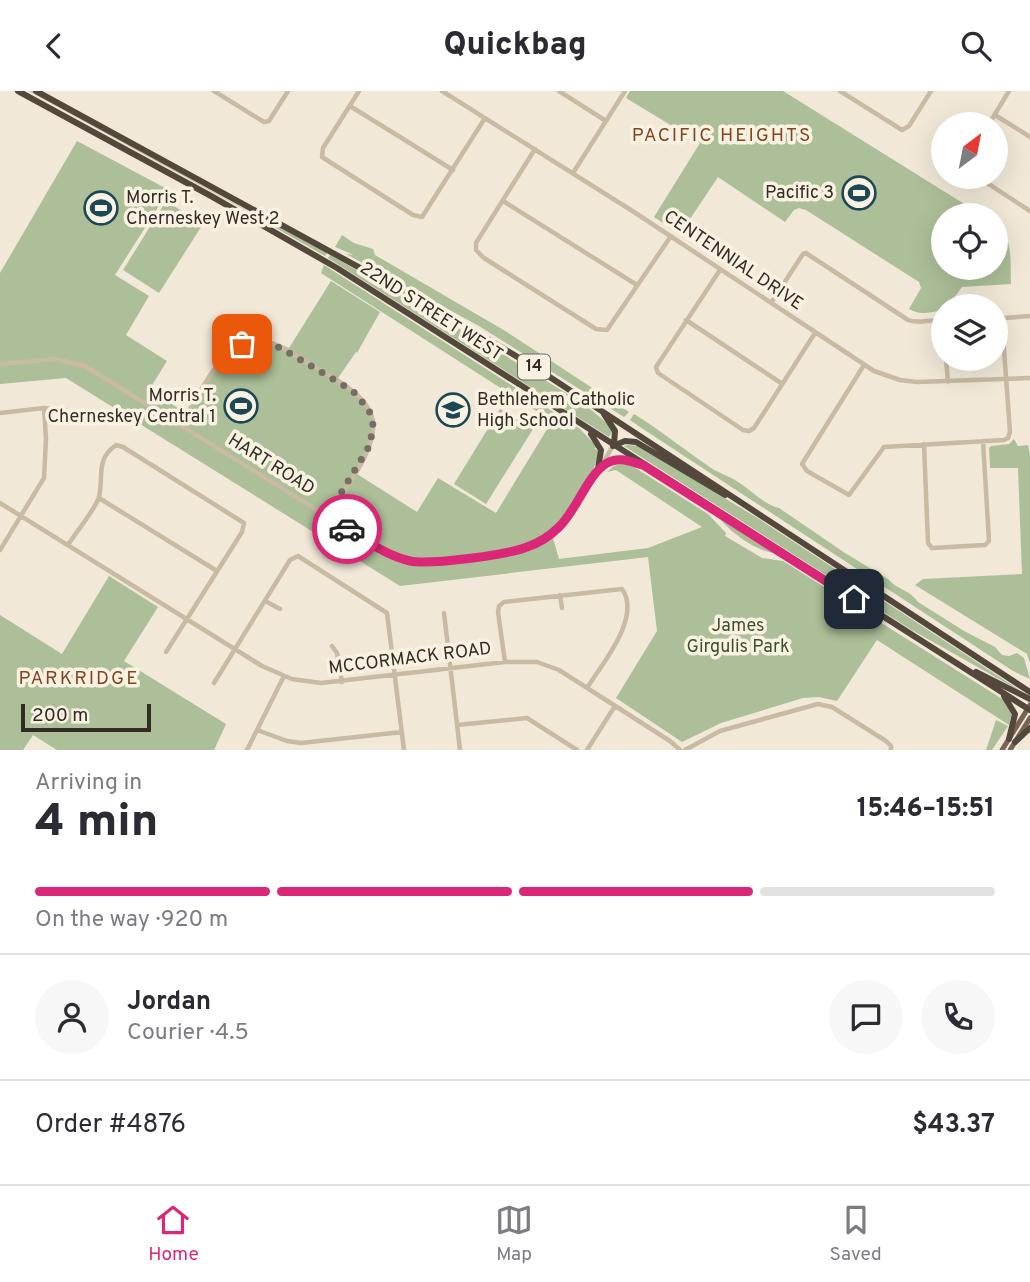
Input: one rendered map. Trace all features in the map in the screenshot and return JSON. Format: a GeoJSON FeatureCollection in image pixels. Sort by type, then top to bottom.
{"type":"FeatureCollection","features":[{"type":"Feature","properties":{"kind":"highway","name":"22ND STREET WEST"},"geometry":{"type":"LineString","coordinates":[[18,91],[337,268],[613,446],[1029,708]]}},
{"type":"Feature","properties":{"kind":"highway","name":"22ND STREET WEST"},"geometry":{"type":"LineString","coordinates":[[36,91],[461,323],[600,409],[1030,692]]}},
{"type":"Feature","properties":{"kind":"highway"},"geometry":{"type":"LineString","coordinates":[[600,409],[615,431],[613,446]]}},
{"type":"Feature","properties":{"kind":"highway"},"geometry":{"type":"LineString","coordinates":[[588,430],[601,450],[598,469]]}},
{"type":"Feature","properties":{"kind":"highway"},"geometry":{"type":"LineString","coordinates":[[613,446],[625,441],[636,442],[745,505]]}},
{"type":"Feature","properties":{"kind":"highway"},"geometry":{"type":"LineString","coordinates":[[598,469],[617,459],[643,465]]}},
{"type":"Feature","properties":{"kind":"highway"},"geometry":{"type":"LineString","coordinates":[[923,642],[1030,699]]}},
{"type":"Feature","properties":{"kind":"highway"},"geometry":{"type":"LineString","coordinates":[[1012,680],[1030,684]]}},
{"type":"Feature","properties":{"kind":"highway"},"geometry":{"type":"LineString","coordinates":[[1001,692],[1015,714],[1012,741]]}},
{"type":"Feature","properties":{"kind":"highway"},"geometry":{"type":"LineString","coordinates":[[1012,741],[1030,728]]}},
{"type":"Feature","properties":{"kind":"main road"},"geometry":{"type":"LineString","coordinates":[[1010,750],[1029,708]]}},
{"type":"Feature","properties":{"kind":"main road"},"geometry":{"type":"LineString","coordinates":[[1002,750],[1030,718]]}},
{"type":"Feature","properties":{"kind":"street"},"geometry":{"type":"LineString","coordinates":[[214,91],[264,122],[269,121],[275,114],[288,91]]}},
{"type":"Feature","properties":{"kind":"street"},"geometry":{"type":"LineString","coordinates":[[359,91],[321,150],[322,157],[413,215],[422,217],[485,118]]}},
{"type":"Feature","properties":{"kind":"street","name":"CENTENNIAL DRIVE"},"geometry":{"type":"LineString","coordinates":[[442,91],[671,236],[880,374],[900,380],[948,382],[1030,378]]}},
{"type":"Feature","properties":{"kind":"street"},"geometry":{"type":"LineString","coordinates":[[559,91],[606,121]]}},
{"type":"Feature","properties":{"kind":"street"},"geometry":{"type":"LineString","coordinates":[[573,173],[625,91]]}},
{"type":"Feature","properties":{"kind":"street"},"geometry":{"type":"LineString","coordinates":[[840,91],[902,130],[909,126],[931,91]]}},
{"type":"Feature","properties":{"kind":"street"},"geometry":{"type":"LineString","coordinates":[[997,112],[1009,91]]}},
{"type":"Feature","properties":{"kind":"street"},"geometry":{"type":"LineString","coordinates":[[350,106],[453,170]]}},
{"type":"Feature","properties":{"kind":"street"},"geometry":{"type":"LineString","coordinates":[[1008,123],[1030,137]]}},
{"type":"Feature","properties":{"kind":"street"},"geometry":{"type":"LineString","coordinates":[[535,149],[476,243],[476,250],[484,258],[596,329],[607,331],[671,236]]}},
{"type":"Feature","properties":{"kind":"street"},"geometry":{"type":"LineString","coordinates":[[996,189],[1030,211]]}},
{"type":"Feature","properties":{"kind":"street"},"geometry":{"type":"LineString","coordinates":[[503,201],[637,285]]}},
{"type":"Feature","properties":{"kind":"street"},"geometry":{"type":"LineString","coordinates":[[771,303],[806,253],[908,320],[931,320]]}},
{"type":"Feature","properties":{"kind":"street"},"geometry":{"type":"LineString","coordinates":[[720,270],[658,361],[656,370],[743,430],[754,428],[815,333]]}},
{"type":"Feature","properties":{"kind":"street"},"geometry":{"type":"LineString","coordinates":[[864,365],[803,460],[803,467],[849,495],[884,447],[1004,440],[1009,436],[1004,318],[1030,316]]}},
{"type":"Feature","properties":{"kind":"street"},"geometry":{"type":"LineString","coordinates":[[686,320],[781,383]]}},
{"type":"Feature","properties":{"kind":"street"},"geometry":{"type":"LineString","coordinates":[[181,425],[223,358],[236,347],[252,341],[275,345],[349,389],[369,410],[373,425],[372,435],[366,454],[327,516]]}},
{"type":"Feature","properties":{"kind":"street","name":"HART ROAD"},"geometry":{"type":"LineString","coordinates":[[0,364],[48,359],[77,363],[93,370],[386,552],[410,561],[509,552],[535,544],[557,529],[572,512],[613,446]]}},
{"type":"Feature","properties":{"kind":"street"},"geometry":{"type":"LineString","coordinates":[[947,371],[948,382]]}},
{"type":"Feature","properties":{"kind":"street"},"geometry":{"type":"LineString","coordinates":[[0,550],[44,478],[44,408]]}},
{"type":"Feature","properties":{"kind":"street"},"geometry":{"type":"LineString","coordinates":[[0,413],[44,408],[65,410]]}},
{"type":"Feature","properties":{"kind":"street"},"geometry":{"type":"LineString","coordinates":[[923,445],[928,543],[932,548],[985,545],[989,541],[983,441]]}},
{"type":"Feature","properties":{"kind":"street"},"geometry":{"type":"LineString","coordinates":[[68,545],[99,498],[102,464],[114,446],[123,447],[244,523],[244,528],[166,652]]}},
{"type":"Feature","properties":{"kind":"street"},"geometry":{"type":"LineString","coordinates":[[99,498],[217,571]]}},
{"type":"Feature","properties":{"kind":"street","name":"MCCORMACK ROAD"},"geometry":{"type":"LineString","coordinates":[[0,503],[235,649],[284,676],[315,683],[342,682],[524,660],[559,670],[680,750]]}},
{"type":"Feature","properties":{"kind":"street"},"geometry":{"type":"LineString","coordinates":[[214,683],[291,558],[301,558],[386,611],[404,750]]}},
{"type":"Feature","properties":{"kind":"street"},"geometry":{"type":"LineString","coordinates":[[505,662],[499,612],[501,604],[622,589],[625,594],[626,626],[587,688]]}},
{"type":"Feature","properties":{"kind":"street"},"geometry":{"type":"LineString","coordinates":[[561,595],[562,608]]}},
{"type":"Feature","properties":{"kind":"street"},"geometry":{"type":"LineString","coordinates":[[265,601],[279,609]]}},
{"type":"Feature","properties":{"kind":"street"},"geometry":{"type":"LineString","coordinates":[[444,613],[460,750]]}},
{"type":"Feature","properties":{"kind":"street"},"geometry":{"type":"LineString","coordinates":[[332,646],[338,656],[342,682]]}},
{"type":"Feature","properties":{"kind":"street"},"geometry":{"type":"LineString","coordinates":[[247,750],[284,676]]}},
{"type":"Feature","properties":{"kind":"street"},"geometry":{"type":"LineString","coordinates":[[685,750],[720,731],[818,704],[832,707],[886,741],[891,745],[891,750]]}},
{"type":"Feature","properties":{"kind":"street"},"geometry":{"type":"LineString","coordinates":[[587,750],[615,706]]}},
{"type":"Feature","properties":{"kind":"street"},"geometry":{"type":"LineString","coordinates":[[457,725],[527,718],[578,750]]}},
{"type":"Feature","properties":{"kind":"street"},"geometry":{"type":"LineString","coordinates":[[257,730],[287,741],[308,743],[402,732]]}},
{"type":"Feature","properties":{"kind":"green space"},"geometry":{"type":"Polygon","coordinates":[[[31,91],[248,211],[247,211],[31,91]]]}},
{"type":"Feature","properties":{"kind":"green space"},"geometry":{"type":"Polygon","coordinates":[[[630,91],[783,91],[931,183],[931,189],[940,189],[963,203],[931,203],[931,280],[1008,280],[1008,243],[1011,284],[962,287],[957,294],[931,294],[931,312],[913,311],[909,309],[921,288],[919,282],[806,210],[794,210],[785,222],[718,177],[680,234],[654,217],[700,143],[626,98],[630,91]]]}},
{"type":"Feature","properties":{"kind":"green space","name":"James Girgulis Park"},"geometry":{"type":"Polygon","coordinates":[[[77,141],[169,190],[115,275],[149,296],[126,335],[167,361],[149,390],[186,413],[214,366],[237,344],[251,340],[268,341],[289,348],[331,281],[380,312],[357,353],[338,378],[364,400],[372,410],[375,421],[372,444],[357,474],[417,512],[438,478],[496,513],[552,421],[321,273],[324,265],[580,429],[597,447],[594,448],[598,451],[596,460],[587,482],[573,505],[551,531],[559,559],[648,548],[702,527],[616,470],[607,472],[626,462],[708,514],[726,533],[725,536],[762,558],[783,561],[1007,702],[1012,712],[1009,725],[877,640],[837,701],[819,697],[803,698],[721,723],[682,742],[616,698],[657,631],[648,557],[400,586],[66,378],[0,384],[0,273],[77,141]]]}},
{"type":"Feature","properties":{"kind":"green space"},"geometry":{"type":"Polygon","coordinates":[[[166,201],[203,224],[159,293],[123,270],[166,201]]]}},
{"type":"Feature","properties":{"kind":"green space"},"geometry":{"type":"Polygon","coordinates":[[[248,212],[327,253],[325,256],[248,212]]]}},
{"type":"Feature","properties":{"kind":"green space"},"geometry":{"type":"Polygon","coordinates":[[[342,235],[354,243],[373,249],[375,255],[507,332],[629,412],[624,417],[479,326],[346,254],[354,255],[335,247],[342,235]]]}},
{"type":"Feature","properties":{"kind":"green space"},"geometry":{"type":"Polygon","coordinates":[[[330,255],[488,345],[578,401],[597,414],[613,430],[609,437],[328,258],[330,255]]]}},
{"type":"Feature","properties":{"kind":"green space"},"geometry":{"type":"Polygon","coordinates":[[[500,409],[533,429],[486,504],[454,484],[500,409]]]}},
{"type":"Feature","properties":{"kind":"green space"},"geometry":{"type":"Polygon","coordinates":[[[634,414],[714,470],[779,508],[888,579],[918,602],[995,647],[1002,655],[1017,653],[1024,658],[1030,679],[1013,671],[643,429],[630,420],[634,414]]]}},
{"type":"Feature","properties":{"kind":"green space"},"geometry":{"type":"Polygon","coordinates":[[[1014,439],[1018,446],[1028,445],[1030,455],[1030,663],[1027,654],[915,585],[923,579],[1022,574],[1018,468],[990,468],[989,448],[1009,444],[1014,439]]]}},
{"type":"Feature","properties":{"kind":"green space"},"geometry":{"type":"Polygon","coordinates":[[[624,446],[638,446],[756,517],[1024,693],[910,629],[624,446]]]}},
{"type":"Feature","properties":{"kind":"green space"},"geometry":{"type":"Polygon","coordinates":[[[720,519],[774,553],[744,540],[720,519]]]}},
{"type":"Feature","properties":{"kind":"green space"},"geometry":{"type":"Polygon","coordinates":[[[109,576],[158,607],[124,661],[226,724],[214,750],[57,750],[33,735],[23,750],[0,750],[0,615],[62,654],[109,576]]]}},
{"type":"Feature","properties":{"kind":"green space"},"geometry":{"type":"Polygon","coordinates":[[[996,720],[1008,726],[992,750],[986,750],[996,720]]]}},
{"type":"Feature","properties":{"kind":"way so far"},"geometry":{"type":"LineString","coordinates":[[242,344],[258,341],[275,345],[353,391],[366,406],[373,425],[370,445],[327,516],[347,529]]}},
{"type":"Feature","properties":{"kind":"place","name":"Pacific 3"},"geometry":{"type":"Point","coordinates":[859,193]}},
{"type":"Feature","properties":{"kind":"place","name":"Morris T. Cherneskey West 2"},"geometry":{"type":"Point","coordinates":[101,208]}},
{"type":"Feature","properties":{"kind":"place","name":"Morris T. Cherneskey Central 1"},"geometry":{"type":"Point","coordinates":[241,406]}},
{"type":"Feature","properties":{"kind":"place","name":"Bethlehem Catholic High School"},"geometry":{"type":"Point","coordinates":[453,410]}},
{"type":"Feature","properties":{"kind":"district","name":"PACIFIC HEIGHTS"},"geometry":{"type":"Point","coordinates":[722,136]}},
{"type":"Feature","properties":{"kind":"district","name":"PARKRIDGE"},"geometry":{"type":"Point","coordinates":[79,679]}},
{"type":"Feature","properties":{"kind":"route"},"geometry":{"type":"LineString","coordinates":[[347,529],[386,552],[416,562],[516,551],[535,544],[557,529],[572,512],[598,469],[617,459],[643,465],[854,599]]}}]}
